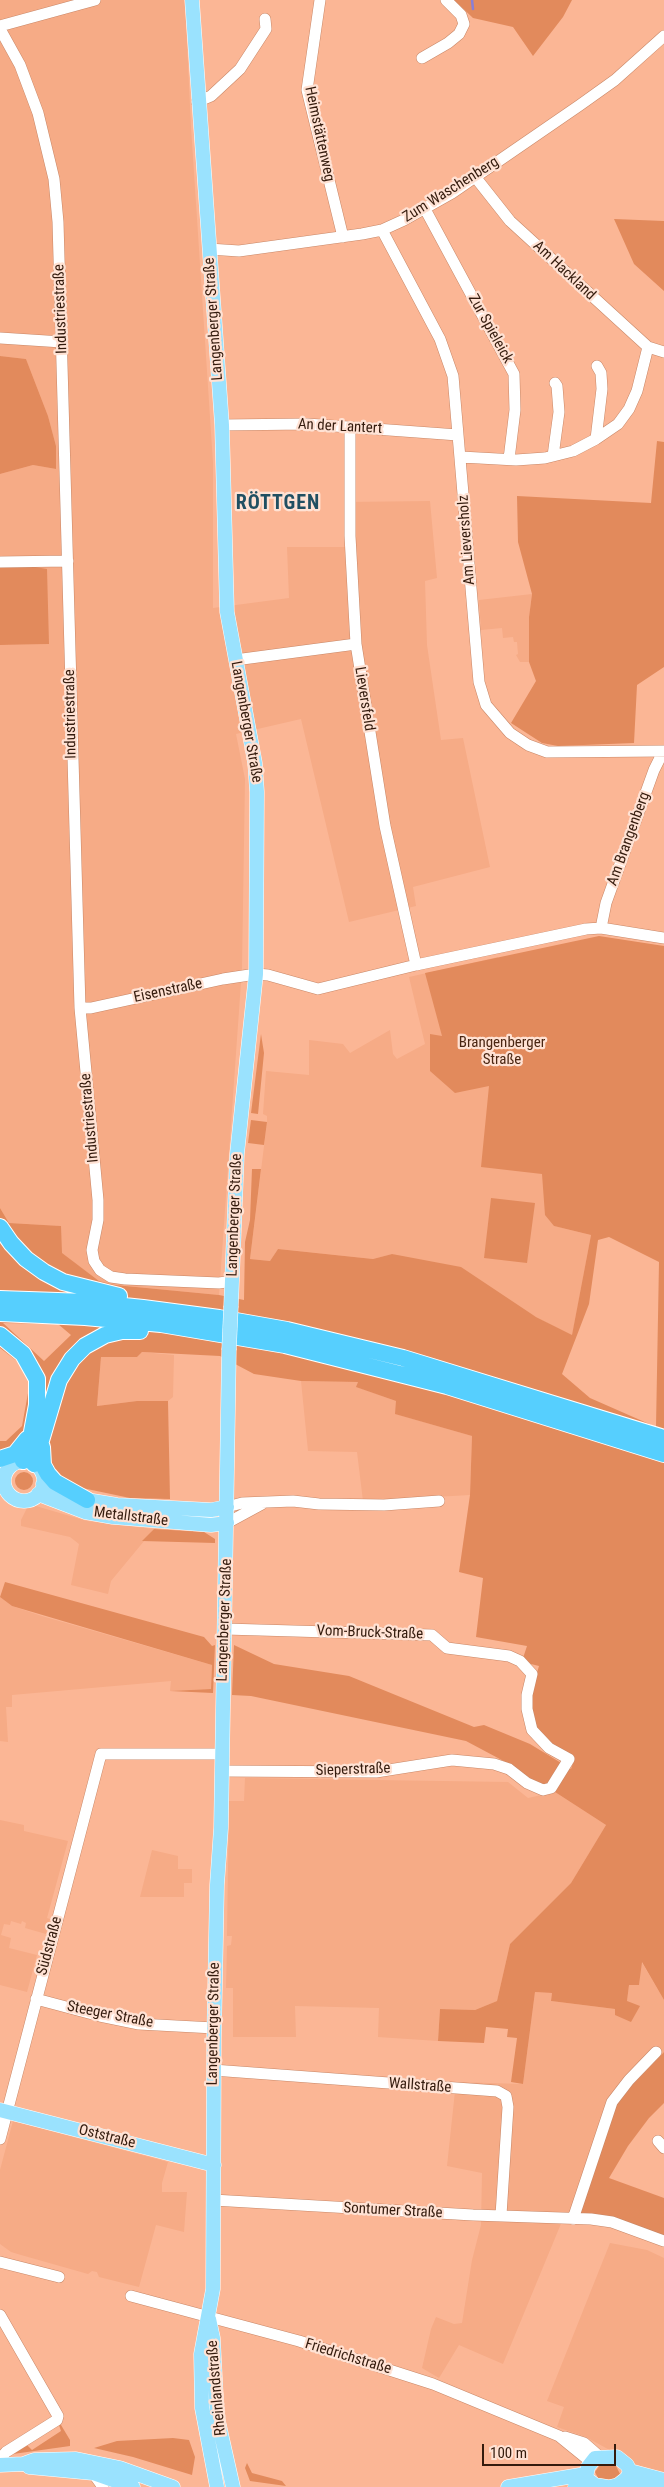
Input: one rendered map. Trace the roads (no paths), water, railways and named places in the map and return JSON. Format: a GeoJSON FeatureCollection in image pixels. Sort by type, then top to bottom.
{"type":"FeatureCollection","features":[{"type":"Feature","properties":{"kind":"highway"},"geometry":{"type":"LineString","coordinates":[[0,1227],[16,1249],[44,1272],[63,1282],[126,1297],[143,1308]]}},
{"type":"Feature","properties":{"kind":"highway"},"geometry":{"type":"LineString","coordinates":[[0,1298],[86,1302],[143,1308],[277,1328],[394,1356],[664,1438]]}},
{"type":"Feature","properties":{"kind":"highway"},"geometry":{"type":"LineString","coordinates":[[0,1313],[85,1317],[161,1324],[285,1345],[355,1361],[447,1386],[664,1454]]}},
{"type":"Feature","properties":{"kind":"highway"},"geometry":{"type":"LineString","coordinates":[[87,1500],[56,1482],[43,1465],[42,1437],[59,1380],[78,1352],[105,1335],[122,1331],[145,1331],[161,1324]]}},
{"type":"Feature","properties":{"kind":"highway"},"geometry":{"type":"LineString","coordinates":[[0,1335],[23,1354],[32,1366],[37,1379],[38,1394],[29,1448],[13,1464]]}},
{"type":"Feature","properties":{"kind":"highway"},"geometry":{"type":"LineString","coordinates":[[13,1464],[15,1454],[25,1443],[34,1418]]}},
{"type":"Feature","properties":{"kind":"highway"},"geometry":{"type":"LineString","coordinates":[[13,1464],[42,1437]]}},
{"type":"Feature","properties":{"kind":"main road","name":"Langenberger Straße"},"geometry":{"type":"LineString","coordinates":[[192,0],[222,424],[225,588],[235,660],[255,763],[258,792],[256,974],[237,1154],[229,1350],[225,1629],[213,2070],[213,2289],[207,2325]]}},
{"type":"Feature","properties":{"kind":"main road"},"geometry":{"type":"LineString","coordinates":[[13,1464],[42,1472],[41,1489],[32,1499],[17,1500],[6,1489],[2,1481],[13,1464]]}},
{"type":"Feature","properties":{"kind":"main road","name":"Metallstraße"},"geometry":{"type":"LineString","coordinates":[[41,1489],[52,1489],[87,1500],[146,1508],[211,1510],[227,1507]]}},
{"type":"Feature","properties":{"kind":"main road","name":"Metallstraße"},"geometry":{"type":"LineString","coordinates":[[41,1489],[85,1512],[113,1517],[211,1526],[227,1523]]}},
{"type":"Feature","properties":{"kind":"main road","name":"Oststraße"},"geometry":{"type":"LineString","coordinates":[[4,2111],[214,2165]]}},
{"type":"Feature","properties":{"kind":"main road","name":"Rheinlandstraße"},"geometry":{"type":"LineString","coordinates":[[207,2325],[201,2354],[202,2408],[217,2487]]}},
{"type":"Feature","properties":{"kind":"main road","name":"Rheinlandstraße"},"geometry":{"type":"LineString","coordinates":[[207,2325],[213,2338],[217,2416],[232,2487]]}},
{"type":"Feature","properties":{"kind":"main road"},"geometry":{"type":"LineString","coordinates":[[516,2487],[617,2457],[627,2465],[630,2471],[664,2480]]}},
{"type":"Feature","properties":{"kind":"main road"},"geometry":{"type":"LineString","coordinates":[[0,2465],[23,2464],[34,2460],[83,2460],[120,2468],[173,2487]]}},
{"type":"Feature","properties":{"kind":"main road"},"geometry":{"type":"LineString","coordinates":[[23,2464],[34,2468],[93,2474],[133,2487]]}},
{"type":"Feature","properties":{"kind":"main road"},"geometry":{"type":"LineString","coordinates":[[592,2464],[589,2482],[608,2486],[627,2478],[630,2471]]}},
{"type":"Feature","properties":{"kind":"main road"},"geometry":{"type":"LineString","coordinates":[[575,2487],[660,2487]]}},
{"type":"Feature","properties":{"kind":"street"},"geometry":{"type":"LineString","coordinates":[[0,28],[95,0]]}},
{"type":"Feature","properties":{"kind":"street","name":"Heimstättenweg"},"geometry":{"type":"LineString","coordinates":[[320,0],[307,90],[343,237]]}},
{"type":"Feature","properties":{"kind":"street"},"geometry":{"type":"LineString","coordinates":[[422,58],[448,43],[459,34],[464,24],[461,16],[446,0]]}},
{"type":"Feature","properties":{"kind":"street"},"geometry":{"type":"LineString","coordinates":[[198,102],[212,96],[240,69],[266,29],[265,19]]}},
{"type":"Feature","properties":{"kind":"street","name":"Industriestraße"},"geometry":{"type":"LineString","coordinates":[[0,28],[32,92],[50,157],[58,222],[80,1008],[98,1200],[98,1220],[92,1250],[94,1261],[100,1270],[111,1277],[219,1283],[233,1281]]}},
{"type":"Feature","properties":{"kind":"street","name":"Zum Waschenberg"},"geometry":{"type":"LineString","coordinates":[[209,248],[239,251],[382,230],[425,209],[476,178],[615,80],[662,43]]}},
{"type":"Feature","properties":{"kind":"street","name":"Am Hackland"},"geometry":{"type":"LineString","coordinates":[[476,178],[510,221],[648,347],[664,352]]}},
{"type":"Feature","properties":{"kind":"street","name":"Zur Spieleick"},"geometry":{"type":"LineString","coordinates":[[425,209],[514,374],[516,410],[509,459]]}},
{"type":"Feature","properties":{"kind":"street","name":"Am Lieversholz"},"geometry":{"type":"LineString","coordinates":[[382,230],[445,351],[453,376],[479,682],[486,705],[510,733],[528,745],[547,752],[628,751]]}},
{"type":"Feature","properties":{"kind":"street"},"geometry":{"type":"LineString","coordinates":[[0,338],[62,342]]}},
{"type":"Feature","properties":{"kind":"street"},"geometry":{"type":"LineString","coordinates":[[461,457],[509,459],[554,456],[573,451],[596,440],[618,424],[629,409],[637,391],[648,347]]}},
{"type":"Feature","properties":{"kind":"street"},"geometry":{"type":"LineString","coordinates":[[596,440],[602,389],[601,373],[597,366]]}},
{"type":"Feature","properties":{"kind":"street"},"geometry":{"type":"LineString","coordinates":[[554,456],[559,412],[557,386],[555,383]]}},
{"type":"Feature","properties":{"kind":"street","name":"An der Lantert"},"geometry":{"type":"LineString","coordinates":[[222,424],[307,424],[458,435]]}},
{"type":"Feature","properties":{"kind":"street","name":"Lieversfeld"},"geometry":{"type":"LineString","coordinates":[[350,428],[350,536],[356,644],[385,826],[416,965]]}},
{"type":"Feature","properties":{"kind":"street"},"geometry":{"type":"LineString","coordinates":[[0,562],[68,561]]}},
{"type":"Feature","properties":{"kind":"street"},"geometry":{"type":"LineString","coordinates":[[235,660],[356,644]]}},
{"type":"Feature","properties":{"kind":"street","name":"Am Brangenberg"},"geometry":{"type":"LineString","coordinates":[[600,928],[606,903],[654,770],[663,752],[628,751]]}},
{"type":"Feature","properties":{"kind":"street"},"geometry":{"type":"LineString","coordinates":[[256,974],[268,975],[318,989],[416,965],[573,931],[600,928],[664,938]]}},
{"type":"Feature","properties":{"kind":"street","name":"Eisenstraße"},"geometry":{"type":"LineString","coordinates":[[80,1008],[92,1008],[223,979],[256,974]]}},
{"type":"Feature","properties":{"kind":"street"},"geometry":{"type":"LineString","coordinates":[[227,1507],[242,1503],[266,1502],[384,1505],[439,1501]]}},
{"type":"Feature","properties":{"kind":"street"},"geometry":{"type":"LineString","coordinates":[[227,1523],[266,1502]]}},
{"type":"Feature","properties":{"kind":"street","name":"Vom-Bruck-Straße"},"geometry":{"type":"LineString","coordinates":[[225,1629],[432,1635],[448,1648],[509,1656],[520,1661],[532,1674],[527,1695],[527,1709],[532,1730],[549,1748],[569,1759]]}},
{"type":"Feature","properties":{"kind":"street","name":"Südstraße"},"geometry":{"type":"LineString","coordinates":[[0,2139],[4,2111],[36,1999],[101,1754],[221,1754]]}},
{"type":"Feature","properties":{"kind":"street","name":"Sieperstraße"},"geometry":{"type":"LineString","coordinates":[[221,1771],[356,1773],[376,1772],[434,1761],[483,1762],[509,1769],[527,1783],[543,1790],[551,1788],[569,1759]]}},
{"type":"Feature","properties":{"kind":"street","name":"Steeger Straße"},"geometry":{"type":"LineString","coordinates":[[36,1999],[139,2024],[214,2028]]}},
{"type":"Feature","properties":{"kind":"street"},"geometry":{"type":"LineString","coordinates":[[573,2219],[612,2102],[629,2080],[656,2052]]}},
{"type":"Feature","properties":{"kind":"street","name":"Wallstraße"},"geometry":{"type":"LineString","coordinates":[[213,2070],[497,2091],[506,2096],[508,2107],[501,2215]]}},
{"type":"Feature","properties":{"kind":"street","name":"Sontumer Straße"},"geometry":{"type":"LineString","coordinates":[[213,2200],[612,2222],[664,2241]]}},
{"type":"Feature","properties":{"kind":"street"},"geometry":{"type":"LineString","coordinates":[[0,2262],[59,2277]]}},
{"type":"Feature","properties":{"kind":"street","name":"Friedrichstraße"},"geometry":{"type":"LineString","coordinates":[[131,2296],[207,2325],[362,2360],[436,2386],[558,2436],[584,2443],[592,2464]]}},
{"type":"Feature","properties":{"kind":"street"},"geometry":{"type":"LineString","coordinates":[[0,2315],[54,2406],[57,2420],[6,2452],[0,2459]]}},
{"type":"Feature","properties":{"kind":"street"},"geometry":{"type":"LineString","coordinates":[[93,2474],[103,2487]]}},
{"type":"Feature","properties":{"kind":"waterway"},"geometry":{"type":"LineString","coordinates":[[472,0],[473,9]]}},
{"type":"Feature","properties":{"kind":"district","name":"RÖTTGEN"},"geometry":{"type":"Point","coordinates":[278,504]}},
{"type":"Feature","properties":{"kind":"park label","name":"Brangenberger Straße"},"geometry":{"type":"Point","coordinates":[502,1052]}}]}
